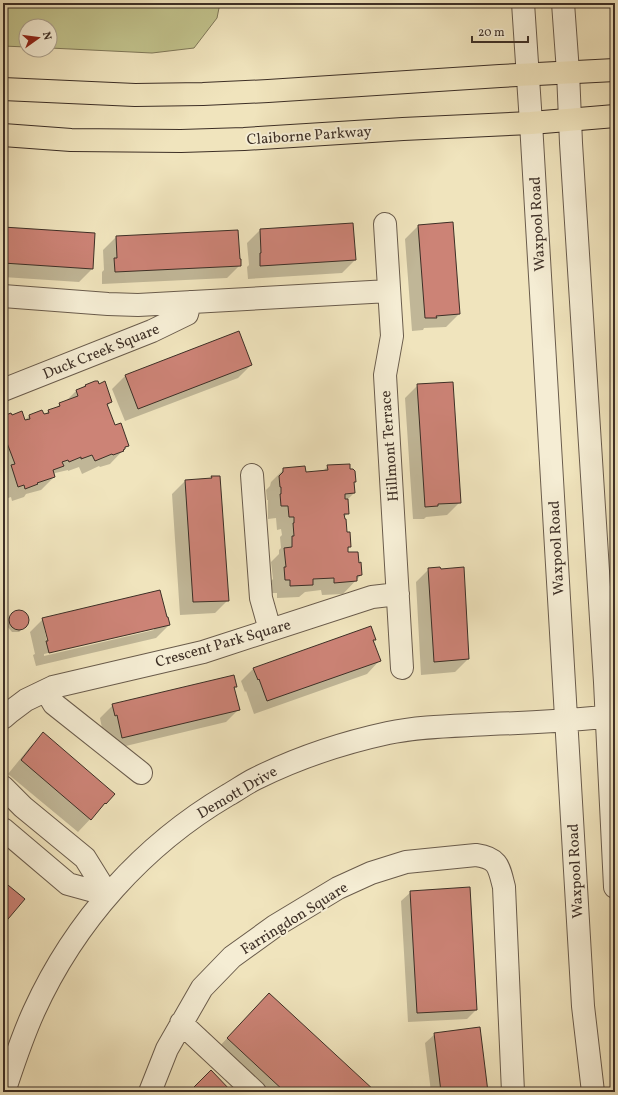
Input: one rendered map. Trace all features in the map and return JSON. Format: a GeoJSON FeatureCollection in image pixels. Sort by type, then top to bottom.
{"type":"FeatureCollection","features":[{"type":"Feature","properties":{"kind":"main road"},"geometry":{"type":"LineString","coordinates":[[3,89],[135,95],[203,94],[615,70]]}},
{"type":"Feature","properties":{"kind":"main road","name":"Claiborne Parkway"},"geometry":{"type":"LineString","coordinates":[[3,135],[71,140],[181,141],[244,139],[531,123],[615,116]]}},
{"type":"Feature","properties":{"kind":"street","name":"Waxpool Road"},"geometry":{"type":"LineString","coordinates":[[523,3],[583,1006],[593,1092]]}},
{"type":"Feature","properties":{"kind":"street"},"geometry":{"type":"LineString","coordinates":[[563,3],[611,716],[615,887]]}},
{"type":"Feature","properties":{"kind":"street","name":"Hillmont Terrace"},"geometry":{"type":"LineString","coordinates":[[385,224],[392,336],[385,375],[402,668]]}},
{"type":"Feature","properties":{"kind":"street","name":"Duck Creek Square"},"geometry":{"type":"LineString","coordinates":[[3,296],[138,306],[389,291]]}},
{"type":"Feature","properties":{"kind":"street","name":"Duck Creek Square"},"geometry":{"type":"LineString","coordinates":[[3,390],[152,331],[187,314],[190,302]]}},
{"type":"Feature","properties":{"kind":"street"},"geometry":{"type":"LineString","coordinates":[[252,475],[261,598],[270,630]]}},
{"type":"Feature","properties":{"kind":"street","name":"Crescent Park Square"},"geometry":{"type":"LineString","coordinates":[[5,711],[53,687],[202,652],[372,597],[398,594]]}},
{"type":"Feature","properties":{"kind":"street"},"geometry":{"type":"LineString","coordinates":[[47,690],[54,704],[141,773]]}},
{"type":"Feature","properties":{"kind":"street","name":"Demott Drive"},"geometry":{"type":"LineString","coordinates":[[4,1092],[34,1011],[61,960],[81,930],[108,895],[142,859],[181,826],[209,806],[253,780],[292,762],[340,745],[390,733],[432,727],[566,720],[611,716]]}},
{"type":"Feature","properties":{"kind":"street"},"geometry":{"type":"LineString","coordinates":[[3,787],[23,807],[85,858],[108,895]]}},
{"type":"Feature","properties":{"kind":"street"},"geometry":{"type":"LineString","coordinates":[[23,807],[3,829],[68,884],[108,895]]}},
{"type":"Feature","properties":{"kind":"street","name":"Farringdon Square"},"geometry":{"type":"LineString","coordinates":[[150,1092],[167,1049],[202,988],[232,957],[275,926],[338,888],[371,873],[406,862],[476,855],[487,856],[498,865],[504,888],[513,1092]]}},
{"type":"Feature","properties":{"kind":"street"},"geometry":{"type":"LineString","coordinates":[[181,1023],[255,1092]]}},
{"type":"Feature","properties":{"kind":"green space"},"geometry":{"type":"Polygon","coordinates":[[[3,3],[220,3],[217,18],[194,48],[152,53],[58,48],[58,18],[18,18],[18,47],[3,46],[3,3]]]}},
{"type":"Feature","properties":{"kind":"building"},"geometry":{"type":"Polygon","coordinates":[[[453,222],[460,314],[436,316],[437,318],[425,318],[418,225],[453,222]]]}},
{"type":"Feature","properties":{"kind":"building"},"geometry":{"type":"Polygon","coordinates":[[[353,223],[356,260],[260,266],[260,229],[353,223]]]}},
{"type":"Feature","properties":{"kind":"building"},"geometry":{"type":"Polygon","coordinates":[[[3,227],[95,233],[93,269],[3,263],[3,227]]]}},
{"type":"Feature","properties":{"kind":"building"},"geometry":{"type":"Polygon","coordinates":[[[238,230],[241,266],[115,272],[114,258],[117,258],[116,236],[238,230]]]}},
{"type":"Feature","properties":{"kind":"building"},"geometry":{"type":"Polygon","coordinates":[[[239,331],[252,365],[138,409],[125,375],[239,331]]]}},
{"type":"Feature","properties":{"kind":"building"},"geometry":{"type":"Polygon","coordinates":[[[98,381],[99,384],[105,381],[112,402],[107,404],[115,425],[121,423],[129,446],[125,447],[123,450],[124,451],[95,461],[92,455],[81,459],[81,457],[69,462],[68,460],[62,462],[64,466],[53,470],[55,477],[25,489],[24,485],[18,487],[11,465],[15,464],[7,443],[3,444],[3,416],[11,413],[12,415],[22,411],[25,420],[30,419],[29,415],[42,410],[44,414],[49,413],[48,410],[60,406],[59,403],[78,396],[76,390],[98,381]]]}},
{"type":"Feature","properties":{"kind":"building"},"geometry":{"type":"Polygon","coordinates":[[[453,382],[461,503],[438,504],[438,506],[425,507],[417,384],[453,382]]]}},
{"type":"Feature","properties":{"kind":"building"},"geometry":{"type":"Polygon","coordinates":[[[350,464],[350,469],[355,471],[356,482],[354,482],[355,493],[345,494],[345,499],[348,499],[349,514],[344,514],[347,532],[350,532],[351,547],[348,547],[348,552],[358,552],[359,563],[361,562],[362,575],[357,576],[357,581],[334,583],[334,578],[313,579],[313,585],[290,586],[290,580],[285,580],[284,567],[286,567],[284,548],[292,547],[292,536],[294,536],[294,517],[289,517],[288,506],[281,506],[281,487],[279,476],[283,472],[283,468],[305,466],[306,472],[328,470],[327,465],[350,464]]]}},
{"type":"Feature","properties":{"kind":"building"},"geometry":{"type":"Polygon","coordinates":[[[211,476],[220,476],[229,601],[193,602],[185,480],[212,478],[211,476]]]}},
{"type":"Feature","properties":{"kind":"building"},"geometry":{"type":"Polygon","coordinates":[[[440,567],[441,569],[464,567],[469,659],[434,662],[428,568],[440,567]]]}},
{"type":"Feature","properties":{"kind":"building"},"geometry":{"type":"Polygon","coordinates":[[[160,590],[170,625],[49,653],[46,641],[48,641],[42,618],[160,590]]]}},
{"type":"Feature","properties":{"kind":"building"},"geometry":{"type":"Polygon","coordinates":[[[19,610],[26,613],[29,620],[26,627],[19,630],[12,627],[9,620],[12,613],[19,610]]]}},
{"type":"Feature","properties":{"kind":"building"},"geometry":{"type":"Polygon","coordinates":[[[371,626],[376,640],[373,640],[381,661],[267,701],[259,679],[258,680],[253,668],[371,626]]]}},
{"type":"Feature","properties":{"kind":"building"},"geometry":{"type":"Polygon","coordinates":[[[234,675],[237,687],[234,687],[240,710],[122,738],[117,715],[115,716],[112,704],[234,675]]]}},
{"type":"Feature","properties":{"kind":"building"},"geometry":{"type":"Polygon","coordinates":[[[43,732],[115,794],[106,804],[105,803],[91,820],[21,760],[43,732]]]}},
{"type":"Feature","properties":{"kind":"building"},"geometry":{"type":"Polygon","coordinates":[[[3,881],[25,899],[3,925],[3,881]]]}},
{"type":"Feature","properties":{"kind":"building"},"geometry":{"type":"Polygon","coordinates":[[[470,887],[477,1010],[417,1013],[410,891],[470,887]]]}},
{"type":"Feature","properties":{"kind":"building"},"geometry":{"type":"Polygon","coordinates":[[[269,993],[376,1092],[285,1092],[227,1038],[269,993]]]}},
{"type":"Feature","properties":{"kind":"building"},"geometry":{"type":"Polygon","coordinates":[[[480,1027],[488,1092],[441,1092],[434,1033],[480,1027]]]}},
{"type":"Feature","properties":{"kind":"building"},"geometry":{"type":"Polygon","coordinates":[[[211,1070],[232,1092],[189,1092],[211,1070]]]}}]}
